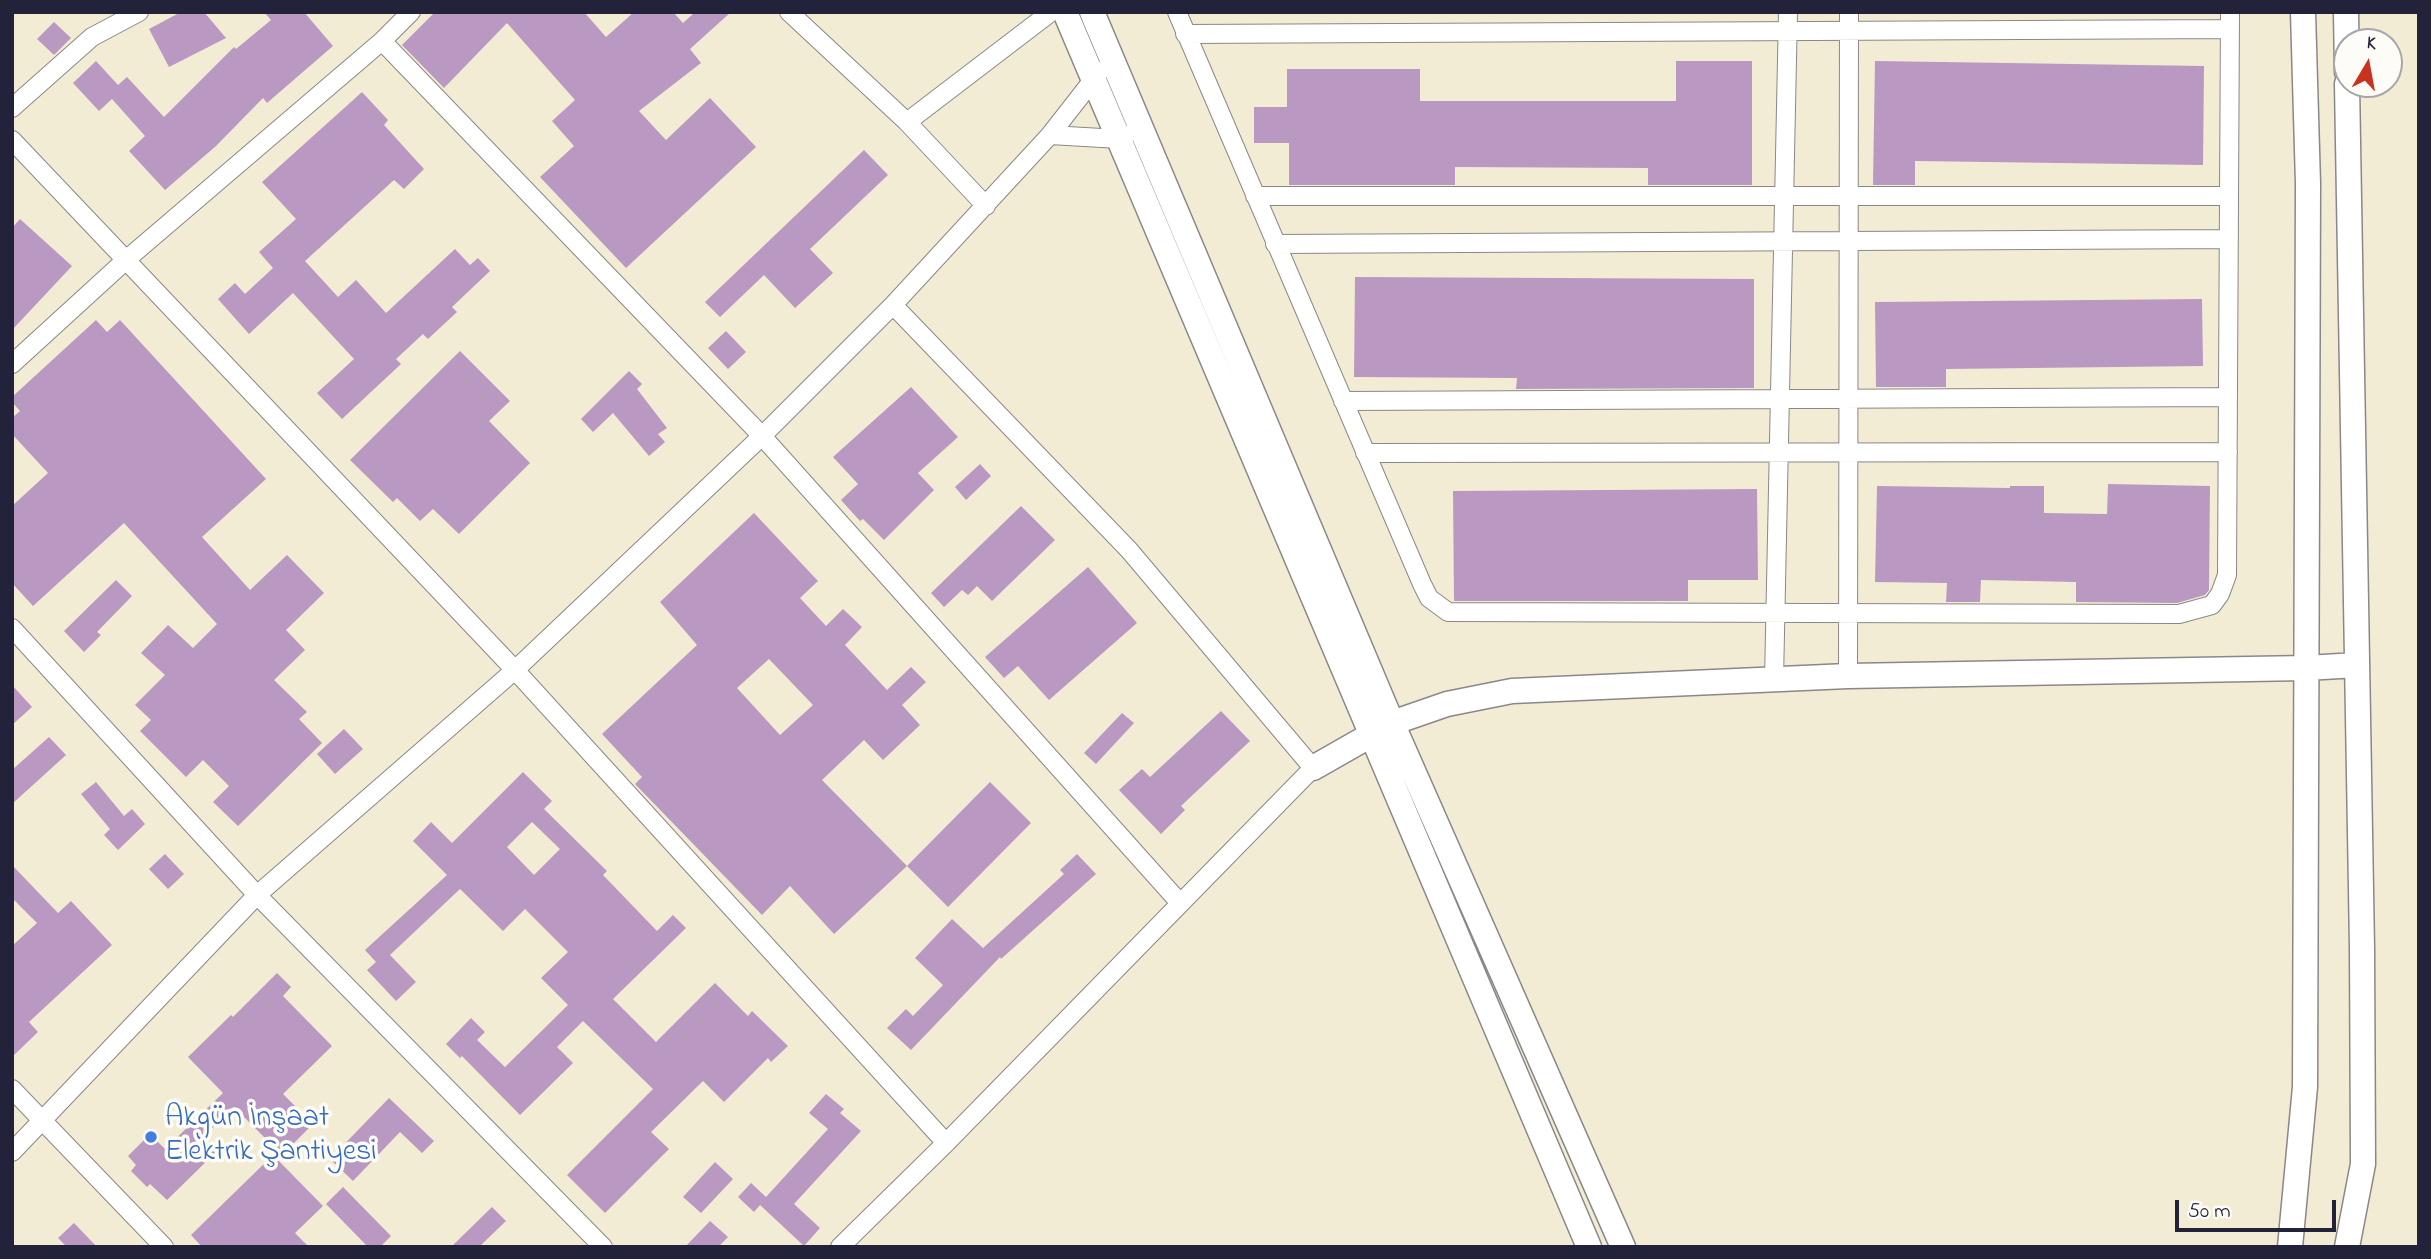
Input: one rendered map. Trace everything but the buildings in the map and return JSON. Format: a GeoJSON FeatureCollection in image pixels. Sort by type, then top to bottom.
{"type":"FeatureCollection","features":[{"type":"Feature","properties":{"kind":"street"},"geometry":{"type":"LineString","coordinates":[[12,108],[92,37],[139,12]]}},
{"type":"Feature","properties":{"kind":"street"},"geometry":{"type":"LineString","coordinates":[[12,364],[127,259],[382,41],[411,12]]}},
{"type":"Feature","properties":{"kind":"street"},"geometry":{"type":"LineString","coordinates":[[789,12],[907,122],[986,206]]}},
{"type":"Feature","properties":{"kind":"street"},"geometry":{"type":"LineString","coordinates":[[907,122],[1051,12]]}},
{"type":"Feature","properties":{"kind":"street"},"geometry":{"type":"LineString","coordinates":[[1065,12],[1094,78],[1130,133]]}},
{"type":"Feature","properties":{"kind":"street"},"geometry":{"type":"LineString","coordinates":[[1092,12],[1111,58],[1130,133],[1382,728],[1589,1247]]}},
{"type":"Feature","properties":{"kind":"street"},"geometry":{"type":"LineString","coordinates":[[1177,12],[1185,34],[1275,244],[1429,598],[1448,612],[2179,614],[2212,605],[2220,594],[2227,575],[2230,21],[1849,21],[1788,31],[1185,34]]}},
{"type":"Feature","properties":{"kind":"street"},"geometry":{"type":"LineString","coordinates":[[1774,680],[1788,12]]}},
{"type":"Feature","properties":{"kind":"street"},"geometry":{"type":"LineString","coordinates":[[2290,1247],[2305,1087],[2308,184],[2303,12]]}},
{"type":"Feature","properties":{"kind":"street"},"geometry":{"type":"LineString","coordinates":[[1848,676],[1849,21]]}},
{"type":"Feature","properties":{"kind":"street"},"geometry":{"type":"LineString","coordinates":[[382,41],[762,436],[1180,903]]}},
{"type":"Feature","properties":{"kind":"street"},"geometry":{"type":"LineString","coordinates":[[12,1152],[257,895],[515,670],[762,436],[893,305],[986,206],[1051,135],[1111,58]]}},
{"type":"Feature","properties":{"kind":"street"},"geometry":{"type":"LineString","coordinates":[[2347,98],[2363,1164],[2347,1247]]}},
{"type":"Feature","properties":{"kind":"street"},"geometry":{"type":"LineString","coordinates":[[1051,135],[1130,133]]}},
{"type":"Feature","properties":{"kind":"street"},"geometry":{"type":"LineString","coordinates":[[12,140],[515,670],[946,1143]]}},
{"type":"Feature","properties":{"kind":"street"},"geometry":{"type":"LineString","coordinates":[[1255,196],[2229,197]]}},
{"type":"Feature","properties":{"kind":"street"},"geometry":{"type":"LineString","coordinates":[[1275,244],[2229,239]]}},
{"type":"Feature","properties":{"kind":"street"},"geometry":{"type":"LineString","coordinates":[[893,305],[1129,550],[1313,768]]}},
{"type":"Feature","properties":{"kind":"street"},"geometry":{"type":"LineString","coordinates":[[1343,401],[2228,397]]}},
{"type":"Feature","properties":{"kind":"street"},"geometry":{"type":"LineString","coordinates":[[1366,453],[2228,452]]}},
{"type":"Feature","properties":{"kind":"street"},"geometry":{"type":"LineString","coordinates":[[12,628],[257,895],[603,1247]]}},
{"type":"Feature","properties":{"kind":"street"},"geometry":{"type":"LineString","coordinates":[[840,1247],[946,1143],[1313,768],[1382,728],[1447,704],[1512,691],[1848,676],[2357,665]]}},
{"type":"Feature","properties":{"kind":"street"},"geometry":{"type":"LineString","coordinates":[[1382,728],[1623,1247]]}},
{"type":"Feature","properties":{"kind":"street"},"geometry":{"type":"LineString","coordinates":[[12,1089],[164,1247]]}},
{"type":"Feature","properties":{"kind":"place","name":"Akgün İnşaat Elektrik Şantiyesi"},"geometry":{"type":"Point","coordinates":[151,1137]}}]}
